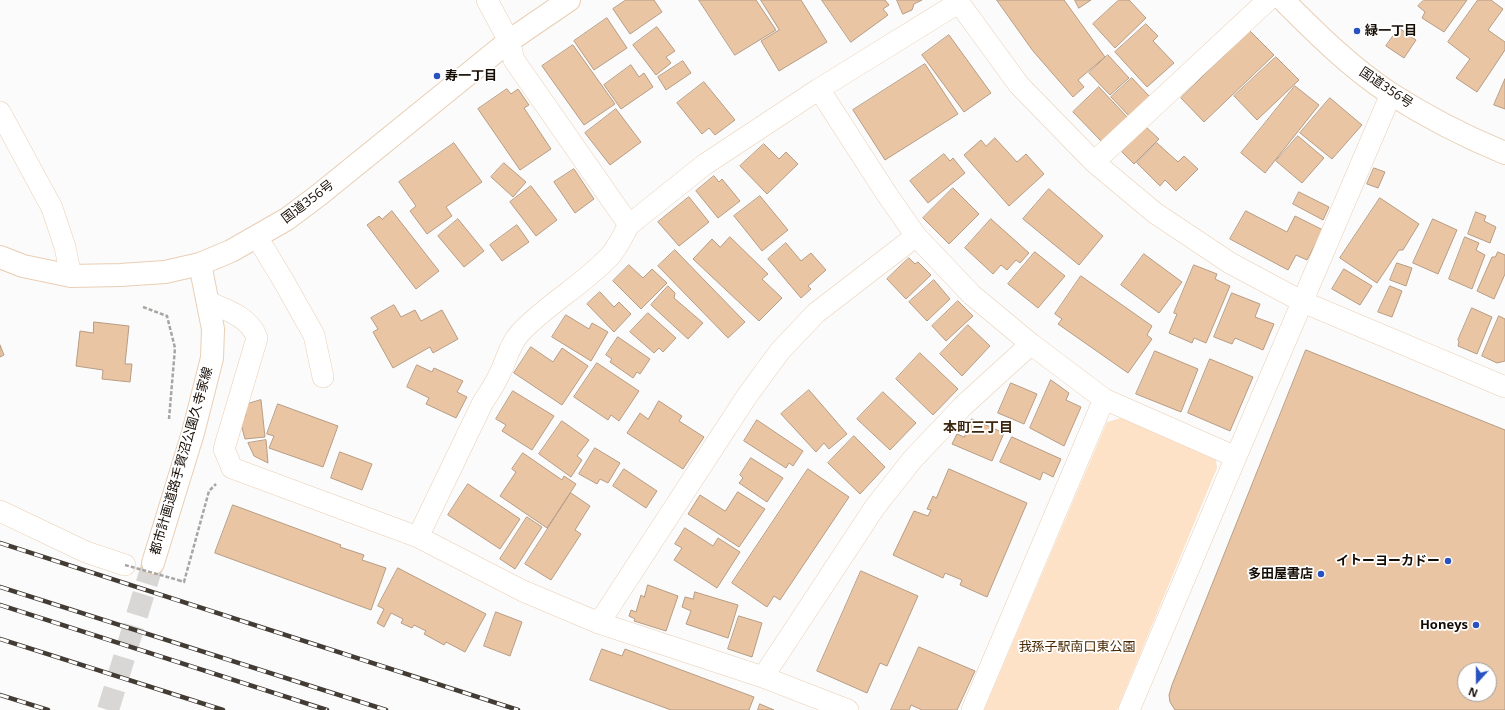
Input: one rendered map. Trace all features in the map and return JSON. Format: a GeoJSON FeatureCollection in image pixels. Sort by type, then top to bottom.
{"type":"FeatureCollection","features":[{"type":"Feature","properties":{"kind":"main road","name":"国道356号"},"geometry":{"type":"LineString","coordinates":[[0,257],[23,266],[71,276],[120,275],[165,272],[200,264],[231,251],[287,219],[319,195],[509,41],[569,0]]}},
{"type":"Feature","properties":{"kind":"main road","name":"国道356号"},"geometry":{"type":"LineString","coordinates":[[1283,0],[1354,66],[1391,94],[1452,128],[1505,153]]}},
{"type":"Feature","properties":{"kind":"main road","name":"都市計画道路手賀沼公園久寺家線"},"geometry":{"type":"LineString","coordinates":[[153,563],[193,433],[212,358],[213,329],[200,264]]}},
{"type":"Feature","properties":{"kind":"street"},"geometry":{"type":"LineString","coordinates":[[487,0],[509,41],[514,60],[629,225]]}},
{"type":"Feature","properties":{"kind":"street"},"geometry":{"type":"LineString","coordinates":[[1094,162],[1268,0]]}},
{"type":"Feature","properties":{"kind":"street"},"geometry":{"type":"LineString","coordinates":[[418,537],[483,402],[494,386],[509,349],[518,334],[590,275],[611,255],[629,225],[704,165],[819,89],[958,1],[1019,85],[1094,162],[1155,213],[1230,263],[1303,302],[1505,387]]}},
{"type":"Feature","properties":{"kind":"street"},"geometry":{"type":"LineString","coordinates":[[819,89],[886,193],[916,236],[972,295],[1031,344],[1104,399],[1236,457]]}},
{"type":"Feature","properties":{"kind":"street"},"geometry":{"type":"LineString","coordinates":[[1129,710],[1391,94]]}},
{"type":"Feature","properties":{"kind":"street"},"geometry":{"type":"LineString","coordinates":[[0,112],[52,208],[65,247],[71,276]]}},
{"type":"Feature","properties":{"kind":"street"},"geometry":{"type":"LineString","coordinates":[[599,623],[747,396],[780,352],[816,312],[916,236]]}},
{"type":"Feature","properties":{"kind":"street"},"geometry":{"type":"LineString","coordinates":[[257,237],[314,335],[323,377]]}},
{"type":"Feature","properties":{"kind":"street"},"geometry":{"type":"LineString","coordinates":[[208,302],[234,312],[254,329],[257,338],[224,449],[232,468],[418,537],[523,591],[599,623],[764,677],[848,710]]}},
{"type":"Feature","properties":{"kind":"street"},"geometry":{"type":"LineString","coordinates":[[764,677],[874,507],[912,460],[963,406],[1031,344]]}},
{"type":"Feature","properties":{"kind":"street"},"geometry":{"type":"LineString","coordinates":[[972,710],[1104,399]]}},
{"type":"Feature","properties":{"kind":"street"},"geometry":{"type":"LineString","coordinates":[[0,511],[86,552],[125,565]]}},
{"type":"Feature","properties":{"kind":"path"},"geometry":{"type":"LineString","coordinates":[[143,307],[167,316],[175,348],[169,420]]}},
{"type":"Feature","properties":{"kind":"path"},"geometry":{"type":"LineString","coordinates":[[125,565],[184,582],[209,491],[232,468]]}},
{"type":"Feature","properties":{"kind":"green space","name":"我孫子駅南口東公園"},"geometry":{"type":"Polygon","coordinates":[[[1121,418],[1216,460],[1217,468],[1117,710],[984,710],[1107,422],[1121,418]]]}},
{"type":"Feature","properties":{"kind":"building"},"geometry":{"type":"Polygon","coordinates":[[[626,0],[654,0],[662,12],[630,34],[613,9],[626,0]]]}},
{"type":"Feature","properties":{"kind":"building"},"geometry":{"type":"Polygon","coordinates":[[[699,0],[756,0],[776,30],[735,55],[699,0]]]}},
{"type":"Feature","properties":{"kind":"building"},"geometry":{"type":"Polygon","coordinates":[[[761,0],[801,0],[827,42],[779,71],[761,41],[779,30],[761,0]]]}},
{"type":"Feature","properties":{"kind":"building"},"geometry":{"type":"Polygon","coordinates":[[[822,0],[885,0],[889,5],[883,9],[888,15],[851,42],[822,0]]]}},
{"type":"Feature","properties":{"kind":"building"},"geometry":{"type":"Polygon","coordinates":[[[897,0],[922,0],[914,4],[912,10],[903,14],[897,0]]]}},
{"type":"Feature","properties":{"kind":"building"},"geometry":{"type":"Polygon","coordinates":[[[997,0],[1064,0],[1105,57],[1078,80],[1084,87],[1073,97],[1033,51],[997,0]]]}},
{"type":"Feature","properties":{"kind":"building"},"geometry":{"type":"Polygon","coordinates":[[[1075,0],[1091,0],[1079,8],[1075,0]]]}},
{"type":"Feature","properties":{"kind":"building"},"geometry":{"type":"Polygon","coordinates":[[[1119,0],[1129,0],[1146,18],[1115,48],[1093,24],[1119,0]]]}},
{"type":"Feature","properties":{"kind":"building"},"geometry":{"type":"Polygon","coordinates":[[[1424,0],[1467,0],[1444,32],[1422,18],[1425,12],[1418,6],[1424,0]]]}},
{"type":"Feature","properties":{"kind":"building"},"geometry":{"type":"Polygon","coordinates":[[[1478,0],[1491,0],[1503,9],[1488,30],[1505,42],[1505,50],[1477,92],[1456,78],[1470,59],[1448,42],[1478,0]]]}},
{"type":"Feature","properties":{"kind":"building"},"geometry":{"type":"Polygon","coordinates":[[[607,18],[627,48],[594,70],[574,41],[607,18]]]}},
{"type":"Feature","properties":{"kind":"building"},"geometry":{"type":"Polygon","coordinates":[[[1146,24],[1158,36],[1153,41],[1174,63],[1147,87],[1115,52],[1146,24]]]}},
{"type":"Feature","properties":{"kind":"building"},"geometry":{"type":"Polygon","coordinates":[[[657,27],[675,51],[666,57],[671,63],[656,75],[633,45],[657,27]]]}},
{"type":"Feature","properties":{"kind":"building"},"geometry":{"type":"Polygon","coordinates":[[[1399,28],[1416,40],[1404,58],[1386,46],[1399,28]]]}},
{"type":"Feature","properties":{"kind":"building"},"geometry":{"type":"Polygon","coordinates":[[[1250,31],[1274,55],[1204,122],[1181,98],[1250,31]]]}},
{"type":"Feature","properties":{"kind":"building"},"geometry":{"type":"Polygon","coordinates":[[[949,35],[991,93],[964,112],[922,55],[949,35]]]}},
{"type":"Feature","properties":{"kind":"building"},"geometry":{"type":"Polygon","coordinates":[[[573,45],[615,104],[584,125],[542,66],[573,45]]]}},
{"type":"Feature","properties":{"kind":"building"},"geometry":{"type":"Polygon","coordinates":[[[1108,55],[1129,78],[1110,95],[1089,73],[1108,55]]]}},
{"type":"Feature","properties":{"kind":"building"},"geometry":{"type":"Polygon","coordinates":[[[1276,57],[1299,80],[1257,120],[1234,96],[1276,57]]]}},
{"type":"Feature","properties":{"kind":"building"},"geometry":{"type":"Polygon","coordinates":[[[683,61],[691,73],[666,90],[658,77],[683,61]]]}},
{"type":"Feature","properties":{"kind":"building"},"geometry":{"type":"Polygon","coordinates":[[[925,64],[958,114],[885,160],[853,110],[925,64]]]}},
{"type":"Feature","properties":{"kind":"building"},"geometry":{"type":"Polygon","coordinates":[[[631,65],[639,77],[644,73],[653,87],[621,109],[604,85],[631,65]]]}},
{"type":"Feature","properties":{"kind":"building"},"geometry":{"type":"Polygon","coordinates":[[[1132,78],[1150,97],[1129,116],[1111,97],[1132,78]]]}},
{"type":"Feature","properties":{"kind":"building"},"geometry":{"type":"Polygon","coordinates":[[[1505,79],[1505,109],[1494,105],[1505,79]]]}},
{"type":"Feature","properties":{"kind":"building"},"geometry":{"type":"Polygon","coordinates":[[[704,82],[735,120],[715,135],[709,128],[702,134],[677,103],[704,82]]]}},
{"type":"Feature","properties":{"kind":"building"},"geometry":{"type":"Polygon","coordinates":[[[1295,86],[1319,105],[1265,173],[1241,153],[1295,86]]]}},
{"type":"Feature","properties":{"kind":"building"},"geometry":{"type":"Polygon","coordinates":[[[1099,87],[1128,118],[1102,142],[1073,112],[1099,87]]]}},
{"type":"Feature","properties":{"kind":"building"},"geometry":{"type":"Polygon","coordinates":[[[507,89],[511,94],[518,89],[529,105],[524,108],[551,149],[520,170],[478,109],[507,89]]]}},
{"type":"Feature","properties":{"kind":"building"},"geometry":{"type":"Polygon","coordinates":[[[1330,98],[1362,125],[1332,159],[1300,133],[1330,98]]]}},
{"type":"Feature","properties":{"kind":"building"},"geometry":{"type":"Polygon","coordinates":[[[616,109],[641,142],[610,165],[585,133],[616,109]]]}},
{"type":"Feature","properties":{"kind":"building"},"geometry":{"type":"Polygon","coordinates":[[[1146,127],[1159,139],[1134,164],[1122,152],[1146,127]]]}},
{"type":"Feature","properties":{"kind":"building"},"geometry":{"type":"Polygon","coordinates":[[[1298,136],[1324,158],[1302,183],[1276,161],[1298,136]]]}},
{"type":"Feature","properties":{"kind":"building"},"geometry":{"type":"Polygon","coordinates":[[[995,138],[1017,162],[1026,154],[1044,174],[1009,206],[964,155],[981,140],[986,146],[995,138]]]}},
{"type":"Feature","properties":{"kind":"building"},"geometry":{"type":"Polygon","coordinates":[[[454,143],[482,182],[446,207],[452,216],[427,234],[410,211],[416,206],[399,182],[454,143]]]}},
{"type":"Feature","properties":{"kind":"building"},"geometry":{"type":"Polygon","coordinates":[[[1157,143],[1178,162],[1184,156],[1198,169],[1176,191],[1165,180],[1160,186],[1137,163],[1157,143]]]}},
{"type":"Feature","properties":{"kind":"building"},"geometry":{"type":"Polygon","coordinates":[[[764,144],[779,159],[786,152],[798,164],[767,194],[740,166],[764,144]]]}},
{"type":"Feature","properties":{"kind":"building"},"geometry":{"type":"Polygon","coordinates":[[[944,154],[950,161],[953,158],[965,173],[928,203],[910,181],[944,154]]]}},
{"type":"Feature","properties":{"kind":"building"},"geometry":{"type":"Polygon","coordinates":[[[504,163],[526,182],[513,197],[491,177],[504,163]]]}},
{"type":"Feature","properties":{"kind":"building"},"geometry":{"type":"Polygon","coordinates":[[[1374,168],[1385,172],[1378,188],[1367,184],[1374,168]]]}},
{"type":"Feature","properties":{"kind":"building"},"geometry":{"type":"Polygon","coordinates":[[[574,169],[594,199],[575,213],[554,182],[574,169]]]}},
{"type":"Feature","properties":{"kind":"building"},"geometry":{"type":"Polygon","coordinates":[[[714,176],[719,182],[722,179],[740,201],[718,218],[696,191],[714,176]]]}},
{"type":"Feature","properties":{"kind":"building"},"geometry":{"type":"Polygon","coordinates":[[[531,186],[557,220],[536,236],[510,202],[531,186]]]}},
{"type":"Feature","properties":{"kind":"building"},"geometry":{"type":"Polygon","coordinates":[[[953,188],[979,214],[949,244],[923,218],[953,188]]]}},
{"type":"Feature","properties":{"kind":"building"},"geometry":{"type":"Polygon","coordinates":[[[1049,189],[1103,236],[1079,265],[1023,219],[1049,189]]]}},
{"type":"Feature","properties":{"kind":"building"},"geometry":{"type":"Polygon","coordinates":[[[1299,192],[1329,207],[1323,220],[1293,204],[1299,192]]]}},
{"type":"Feature","properties":{"kind":"building"},"geometry":{"type":"Polygon","coordinates":[[[760,196],[788,230],[762,251],[734,216],[760,196]]]}},
{"type":"Feature","properties":{"kind":"building"},"geometry":{"type":"Polygon","coordinates":[[[689,197],[709,222],[679,246],[658,222],[689,197]]]}},
{"type":"Feature","properties":{"kind":"building"},"geometry":{"type":"Polygon","coordinates":[[[1380,198],[1419,224],[1403,250],[1399,250],[1377,283],[1340,258],[1380,198]]]}},
{"type":"Feature","properties":{"kind":"building"},"geometry":{"type":"Polygon","coordinates":[[[392,211],[439,271],[416,289],[367,225],[379,216],[382,219],[392,211]]]}},
{"type":"Feature","properties":{"kind":"building"},"geometry":{"type":"Polygon","coordinates":[[[1246,211],[1287,232],[1295,216],[1323,230],[1307,260],[1296,255],[1288,270],[1230,239],[1246,211]]]}},
{"type":"Feature","properties":{"kind":"building"},"geometry":{"type":"Polygon","coordinates":[[[1476,212],[1486,216],[1484,221],[1496,227],[1490,243],[1468,234],[1476,212]]]}},
{"type":"Feature","properties":{"kind":"building"},"geometry":{"type":"Polygon","coordinates":[[[458,219],[484,251],[464,267],[438,236],[458,219]]]}},
{"type":"Feature","properties":{"kind":"building"},"geometry":{"type":"Polygon","coordinates":[[[991,219],[1029,253],[1020,263],[1016,260],[1007,270],[1001,265],[993,274],[965,248],[991,219]]]}},
{"type":"Feature","properties":{"kind":"building"},"geometry":{"type":"Polygon","coordinates":[[[1433,219],[1457,230],[1438,274],[1413,263],[1433,219]]]}},
{"type":"Feature","properties":{"kind":"building"},"geometry":{"type":"Polygon","coordinates":[[[517,225],[529,242],[502,261],[490,245],[517,225]]]}},
{"type":"Feature","properties":{"kind":"building"},"geometry":{"type":"Polygon","coordinates":[[[730,237],[768,274],[762,279],[782,298],[759,321],[693,259],[712,239],[720,247],[730,237]]]}},
{"type":"Feature","properties":{"kind":"building"},"geometry":{"type":"Polygon","coordinates":[[[1465,237],[1479,243],[1476,250],[1485,255],[1472,289],[1449,279],[1465,237]]]}},
{"type":"Feature","properties":{"kind":"building"},"geometry":{"type":"Polygon","coordinates":[[[786,243],[801,261],[811,253],[826,270],[808,286],[811,289],[801,298],[768,259],[786,243]]]}},
{"type":"Feature","properties":{"kind":"building"},"geometry":{"type":"Polygon","coordinates":[[[675,250],[745,322],[728,338],[658,266],[675,250]]]}},
{"type":"Feature","properties":{"kind":"building"},"geometry":{"type":"Polygon","coordinates":[[[1035,252],[1065,276],[1038,308],[1008,284],[1035,252]]]}},
{"type":"Feature","properties":{"kind":"building"},"geometry":{"type":"Polygon","coordinates":[[[1498,252],[1505,255],[1505,274],[1494,299],[1477,291],[1492,257],[1495,257],[1498,252]]]}},
{"type":"Feature","properties":{"kind":"building"},"geometry":{"type":"Polygon","coordinates":[[[1144,254],[1182,282],[1159,313],[1121,285],[1144,254]]]}},
{"type":"Feature","properties":{"kind":"building"},"geometry":{"type":"Polygon","coordinates":[[[909,258],[915,264],[918,262],[931,275],[906,299],[887,279],[909,258]]]}},
{"type":"Feature","properties":{"kind":"building"},"geometry":{"type":"Polygon","coordinates":[[[1397,263],[1412,268],[1406,286],[1390,280],[1397,263]]]}},
{"type":"Feature","properties":{"kind":"building"},"geometry":{"type":"Polygon","coordinates":[[[629,265],[643,278],[652,269],[667,283],[641,309],[613,281],[629,265]]]}},
{"type":"Feature","properties":{"kind":"building"},"geometry":{"type":"Polygon","coordinates":[[[1194,265],[1217,274],[1215,279],[1230,286],[1206,343],[1194,338],[1192,343],[1169,333],[1177,314],[1174,313],[1194,265]]]}},
{"type":"Feature","properties":{"kind":"building"},"geometry":{"type":"Polygon","coordinates":[[[1344,269],[1372,286],[1360,305],[1332,289],[1344,269]]]}},
{"type":"Feature","properties":{"kind":"building"},"geometry":{"type":"Polygon","coordinates":[[[1081,276],[1152,326],[1147,335],[1152,339],[1128,373],[1058,324],[1062,319],[1055,314],[1081,276]]]}},
{"type":"Feature","properties":{"kind":"building"},"geometry":{"type":"Polygon","coordinates":[[[934,280],[950,299],[927,321],[909,302],[934,280]]]}},
{"type":"Feature","properties":{"kind":"building"},"geometry":{"type":"Polygon","coordinates":[[[668,286],[675,293],[674,298],[703,323],[688,339],[651,305],[668,286]]]}},
{"type":"Feature","properties":{"kind":"building"},"geometry":{"type":"Polygon","coordinates":[[[1390,286],[1402,291],[1392,317],[1378,312],[1390,286]]]}},
{"type":"Feature","properties":{"kind":"building"},"geometry":{"type":"Polygon","coordinates":[[[600,292],[614,307],[619,302],[631,314],[614,332],[587,304],[600,292]]]}},
{"type":"Feature","properties":{"kind":"building"},"geometry":{"type":"Polygon","coordinates":[[[1232,293],[1260,304],[1255,317],[1274,324],[1263,350],[1235,338],[1232,344],[1214,337],[1232,293]]]}},
{"type":"Feature","properties":{"kind":"building"},"geometry":{"type":"Polygon","coordinates":[[[958,301],[973,316],[946,341],[932,326],[958,301]]]}},
{"type":"Feature","properties":{"kind":"building"},"geometry":{"type":"Polygon","coordinates":[[[394,305],[401,317],[415,310],[421,321],[442,310],[458,339],[433,353],[430,347],[393,368],[373,332],[378,329],[371,318],[394,305]]]}},
{"type":"Feature","properties":{"kind":"building"},"geometry":{"type":"Polygon","coordinates":[[[1472,308],[1492,317],[1477,354],[1458,346],[1458,340],[1472,308]]]}},
{"type":"Feature","properties":{"kind":"building"},"geometry":{"type":"Polygon","coordinates":[[[648,313],[676,338],[663,352],[659,348],[654,353],[630,332],[648,313]]]}},
{"type":"Feature","properties":{"kind":"building"},"geometry":{"type":"Polygon","coordinates":[[[566,315],[589,329],[592,323],[608,332],[591,361],[552,337],[566,315]]]}},
{"type":"Feature","properties":{"kind":"building"},"geometry":{"type":"Polygon","coordinates":[[[1499,316],[1505,319],[1505,361],[1497,363],[1482,356],[1499,316]]]}},
{"type":"Feature","properties":{"kind":"building"},"geometry":{"type":"Polygon","coordinates":[[[94,322],[129,326],[125,364],[132,364],[130,382],[102,379],[103,370],[76,366],[80,331],[93,333],[94,322]]]}},
{"type":"Feature","properties":{"kind":"building"},"geometry":{"type":"Polygon","coordinates":[[[968,325],[990,346],[962,376],[940,354],[968,325]]]}},
{"type":"Feature","properties":{"kind":"building"},"geometry":{"type":"Polygon","coordinates":[[[618,337],[650,359],[640,374],[637,372],[633,378],[610,362],[612,359],[606,355],[618,337]]]}},
{"type":"Feature","properties":{"kind":"building"},"geometry":{"type":"Polygon","coordinates":[[[0,345],[4,355],[0,357],[0,345]]]}},
{"type":"Feature","properties":{"kind":"building"},"geometry":{"type":"Polygon","coordinates":[[[531,347],[553,362],[562,348],[588,366],[562,405],[514,373],[531,347]]]}},
{"type":"Feature","properties":{"kind":"building"},"geometry":{"type":"Polygon","coordinates":[[[1306,350],[1505,430],[1505,710],[1175,710],[1170,702],[1169,695],[1306,350]]]}},
{"type":"Feature","properties":{"kind":"building"},"geometry":{"type":"Polygon","coordinates":[[[1155,351],[1198,369],[1181,412],[1136,394],[1155,351]]]}},
{"type":"Feature","properties":{"kind":"building"},"geometry":{"type":"Polygon","coordinates":[[[920,353],[958,389],[933,415],[896,379],[920,353]]]}},
{"type":"Feature","properties":{"kind":"building"},"geometry":{"type":"Polygon","coordinates":[[[1210,359],[1253,377],[1230,431],[1188,413],[1210,359]]]}},
{"type":"Feature","properties":{"kind":"building"},"geometry":{"type":"Polygon","coordinates":[[[597,363],[639,391],[619,421],[611,415],[608,420],[574,397],[597,363]]]}},
{"type":"Feature","properties":{"kind":"building"},"geometry":{"type":"Polygon","coordinates":[[[417,365],[432,372],[434,368],[463,381],[457,392],[467,397],[456,418],[426,404],[429,398],[407,387],[417,365]]]}},
{"type":"Feature","properties":{"kind":"building"},"geometry":{"type":"Polygon","coordinates":[[[1051,380],[1069,393],[1066,400],[1081,407],[1064,446],[1030,428],[1051,380]]]}},
{"type":"Feature","properties":{"kind":"building"},"geometry":{"type":"Polygon","coordinates":[[[1011,383],[1037,394],[1024,424],[998,413],[1011,383]]]}},
{"type":"Feature","properties":{"kind":"building"},"geometry":{"type":"Polygon","coordinates":[[[809,390],[847,434],[829,449],[824,443],[816,452],[781,414],[809,390]]]}},
{"type":"Feature","properties":{"kind":"building"},"geometry":{"type":"Polygon","coordinates":[[[513,391],[554,416],[532,450],[502,431],[506,425],[496,419],[513,391]]]}},
{"type":"Feature","properties":{"kind":"building"},"geometry":{"type":"Polygon","coordinates":[[[883,392],[916,423],[890,450],[857,419],[883,392]]]}},
{"type":"Feature","properties":{"kind":"building"},"geometry":{"type":"Polygon","coordinates":[[[261,400],[265,437],[245,439],[239,417],[246,416],[244,405],[261,400]]]}},
{"type":"Feature","properties":{"kind":"building"},"geometry":{"type":"Polygon","coordinates":[[[659,401],[682,416],[679,421],[704,437],[683,469],[627,433],[640,413],[648,419],[659,401]]]}},
{"type":"Feature","properties":{"kind":"building"},"geometry":{"type":"Polygon","coordinates":[[[278,404],[338,426],[323,467],[269,448],[274,436],[267,434],[278,404]]]}},
{"type":"Feature","properties":{"kind":"building"},"geometry":{"type":"Polygon","coordinates":[[[972,419],[1004,433],[992,461],[952,444],[957,434],[964,437],[972,419]]]}},
{"type":"Feature","properties":{"kind":"building"},"geometry":{"type":"Polygon","coordinates":[[[757,420],[803,451],[793,466],[789,463],[786,468],[744,441],[757,420]]]}},
{"type":"Feature","properties":{"kind":"building"},"geometry":{"type":"Polygon","coordinates":[[[562,421],[589,440],[577,456],[582,460],[571,477],[539,454],[562,421]]]}},
{"type":"Feature","properties":{"kind":"building"},"geometry":{"type":"Polygon","coordinates":[[[854,436],[885,467],[860,494],[828,463],[854,436]]]}},
{"type":"Feature","properties":{"kind":"building"},"geometry":{"type":"Polygon","coordinates":[[[1012,437],[1061,459],[1053,477],[1043,472],[1040,480],[1000,462],[1012,437]]]}},
{"type":"Feature","properties":{"kind":"building"},"geometry":{"type":"Polygon","coordinates":[[[266,440],[268,463],[254,456],[248,443],[266,440]]]}},
{"type":"Feature","properties":{"kind":"building"},"geometry":{"type":"Polygon","coordinates":[[[595,448],[620,463],[608,483],[600,479],[597,484],[579,474],[595,448]]]}},
{"type":"Feature","properties":{"kind":"building"},"geometry":{"type":"Polygon","coordinates":[[[340,452],[372,464],[362,490],[331,478],[340,452]]]}},
{"type":"Feature","properties":{"kind":"building"},"geometry":{"type":"Polygon","coordinates":[[[523,453],[562,480],[564,476],[576,484],[547,528],[500,496],[516,472],[512,469],[523,453]]]}},
{"type":"Feature","properties":{"kind":"building"},"geometry":{"type":"Polygon","coordinates":[[[751,458],[783,478],[767,502],[739,483],[743,478],[740,475],[751,458]]]}},
{"type":"Feature","properties":{"kind":"building"},"geometry":{"type":"Polygon","coordinates":[[[624,469],[657,491],[646,508],[613,486],[624,469]]]}},
{"type":"Feature","properties":{"kind":"building"},"geometry":{"type":"Polygon","coordinates":[[[808,469],[849,497],[780,600],[774,596],[767,607],[732,583],[808,469]]]}},
{"type":"Feature","properties":{"kind":"building"},"geometry":{"type":"Polygon","coordinates":[[[949,469],[1027,503],[987,597],[960,585],[962,580],[945,573],[943,578],[893,555],[914,511],[928,516],[931,510],[927,509],[933,496],[936,498],[949,469]]]}},
{"type":"Feature","properties":{"kind":"building"},"geometry":{"type":"Polygon","coordinates":[[[468,484],[520,519],[500,549],[448,515],[468,484]]]}},
{"type":"Feature","properties":{"kind":"building"},"geometry":{"type":"Polygon","coordinates":[[[738,492],[765,509],[739,547],[688,514],[700,495],[725,511],[738,492]]]}},
{"type":"Feature","properties":{"kind":"building"},"geometry":{"type":"Polygon","coordinates":[[[571,493],[590,506],[575,530],[581,534],[551,580],[525,564],[571,493]]]}},
{"type":"Feature","properties":{"kind":"building"},"geometry":{"type":"Polygon","coordinates":[[[233,505],[341,545],[340,547],[364,555],[362,560],[386,568],[371,610],[215,553],[233,505]]]}},
{"type":"Feature","properties":{"kind":"building"},"geometry":{"type":"Polygon","coordinates":[[[527,517],[542,527],[515,569],[500,559],[527,517]]]}},
{"type":"Feature","properties":{"kind":"building"},"geometry":{"type":"Polygon","coordinates":[[[685,528],[713,546],[718,538],[740,552],[717,588],[674,560],[682,548],[675,544],[685,528]]]}},
{"type":"Feature","properties":{"kind":"building"},"geometry":{"type":"Polygon","coordinates":[[[398,568],[486,614],[465,652],[446,642],[444,645],[424,634],[426,631],[414,625],[412,628],[401,623],[403,619],[391,613],[384,627],[377,623],[384,609],[378,606],[398,568]]]}},
{"type":"Feature","properties":{"kind":"building"},"geometry":{"type":"Polygon","coordinates":[[[861,571],[918,596],[887,666],[880,663],[867,693],[817,671],[861,571]]]}},
{"type":"Feature","properties":{"kind":"building"},"geometry":{"type":"Polygon","coordinates":[[[648,585],[678,596],[666,631],[634,621],[635,619],[629,616],[631,610],[636,612],[641,595],[644,597],[648,585]]]}},
{"type":"Feature","properties":{"kind":"building"},"geometry":{"type":"Polygon","coordinates":[[[695,592],[738,605],[728,638],[686,624],[691,611],[682,607],[685,597],[693,599],[695,592]]]}},
{"type":"Feature","properties":{"kind":"building"},"geometry":{"type":"Polygon","coordinates":[[[496,612],[522,622],[510,656],[484,646],[496,612]]]}},
{"type":"Feature","properties":{"kind":"building"},"geometry":{"type":"Polygon","coordinates":[[[739,616],[762,623],[752,657],[728,649],[739,616]]]}},
{"type":"Feature","properties":{"kind":"building"},"geometry":{"type":"Polygon","coordinates":[[[919,647],[975,671],[957,710],[922,710],[911,705],[909,710],[891,710],[919,647]]]}},
{"type":"Feature","properties":{"kind":"building"},"geometry":{"type":"Polygon","coordinates":[[[602,649],[622,656],[625,649],[754,697],[749,710],[671,710],[590,680],[602,649]]]}},
{"type":"Feature","properties":{"kind":"building"},"geometry":{"type":"Polygon","coordinates":[[[760,704],[774,710],[758,710],[760,704]]]}},
{"type":"Feature","properties":{"kind":"tunnel"},"geometry":{"type":"LineString","coordinates":[[108,710],[153,563]]}},
{"type":"Feature","properties":{"kind":"railway"},"geometry":{"type":"LineString","coordinates":[[0,543],[518,710]]}},
{"type":"Feature","properties":{"kind":"railway"},"geometry":{"type":"LineString","coordinates":[[0,587],[386,710]]}},
{"type":"Feature","properties":{"kind":"railway"},"geometry":{"type":"LineString","coordinates":[[0,605],[327,710]]}},
{"type":"Feature","properties":{"kind":"railway"},"geometry":{"type":"LineString","coordinates":[[0,639],[223,710]]}},
{"type":"Feature","properties":{"kind":"railway"},"geometry":{"type":"LineString","coordinates":[[0,695],[48,710]]}},
{"type":"Feature","properties":{"kind":"place","name":"緑一丁目"},"geometry":{"type":"Point","coordinates":[1357,31]}},
{"type":"Feature","properties":{"kind":"place","name":"寿一丁目"},"geometry":{"type":"Point","coordinates":[437,76]}},
{"type":"Feature","properties":{"kind":"place","name":"イトーヨーカドー"},"geometry":{"type":"Point","coordinates":[1448,561]}},
{"type":"Feature","properties":{"kind":"place","name":"多田屋書店"},"geometry":{"type":"Point","coordinates":[1321,574]}},
{"type":"Feature","properties":{"kind":"place","name":"Honeys"},"geometry":{"type":"Point","coordinates":[1476,625]}},
{"type":"Feature","properties":{"kind":"district","name":"本町三丁目"},"geometry":{"type":"Point","coordinates":[978,428]}}]}
